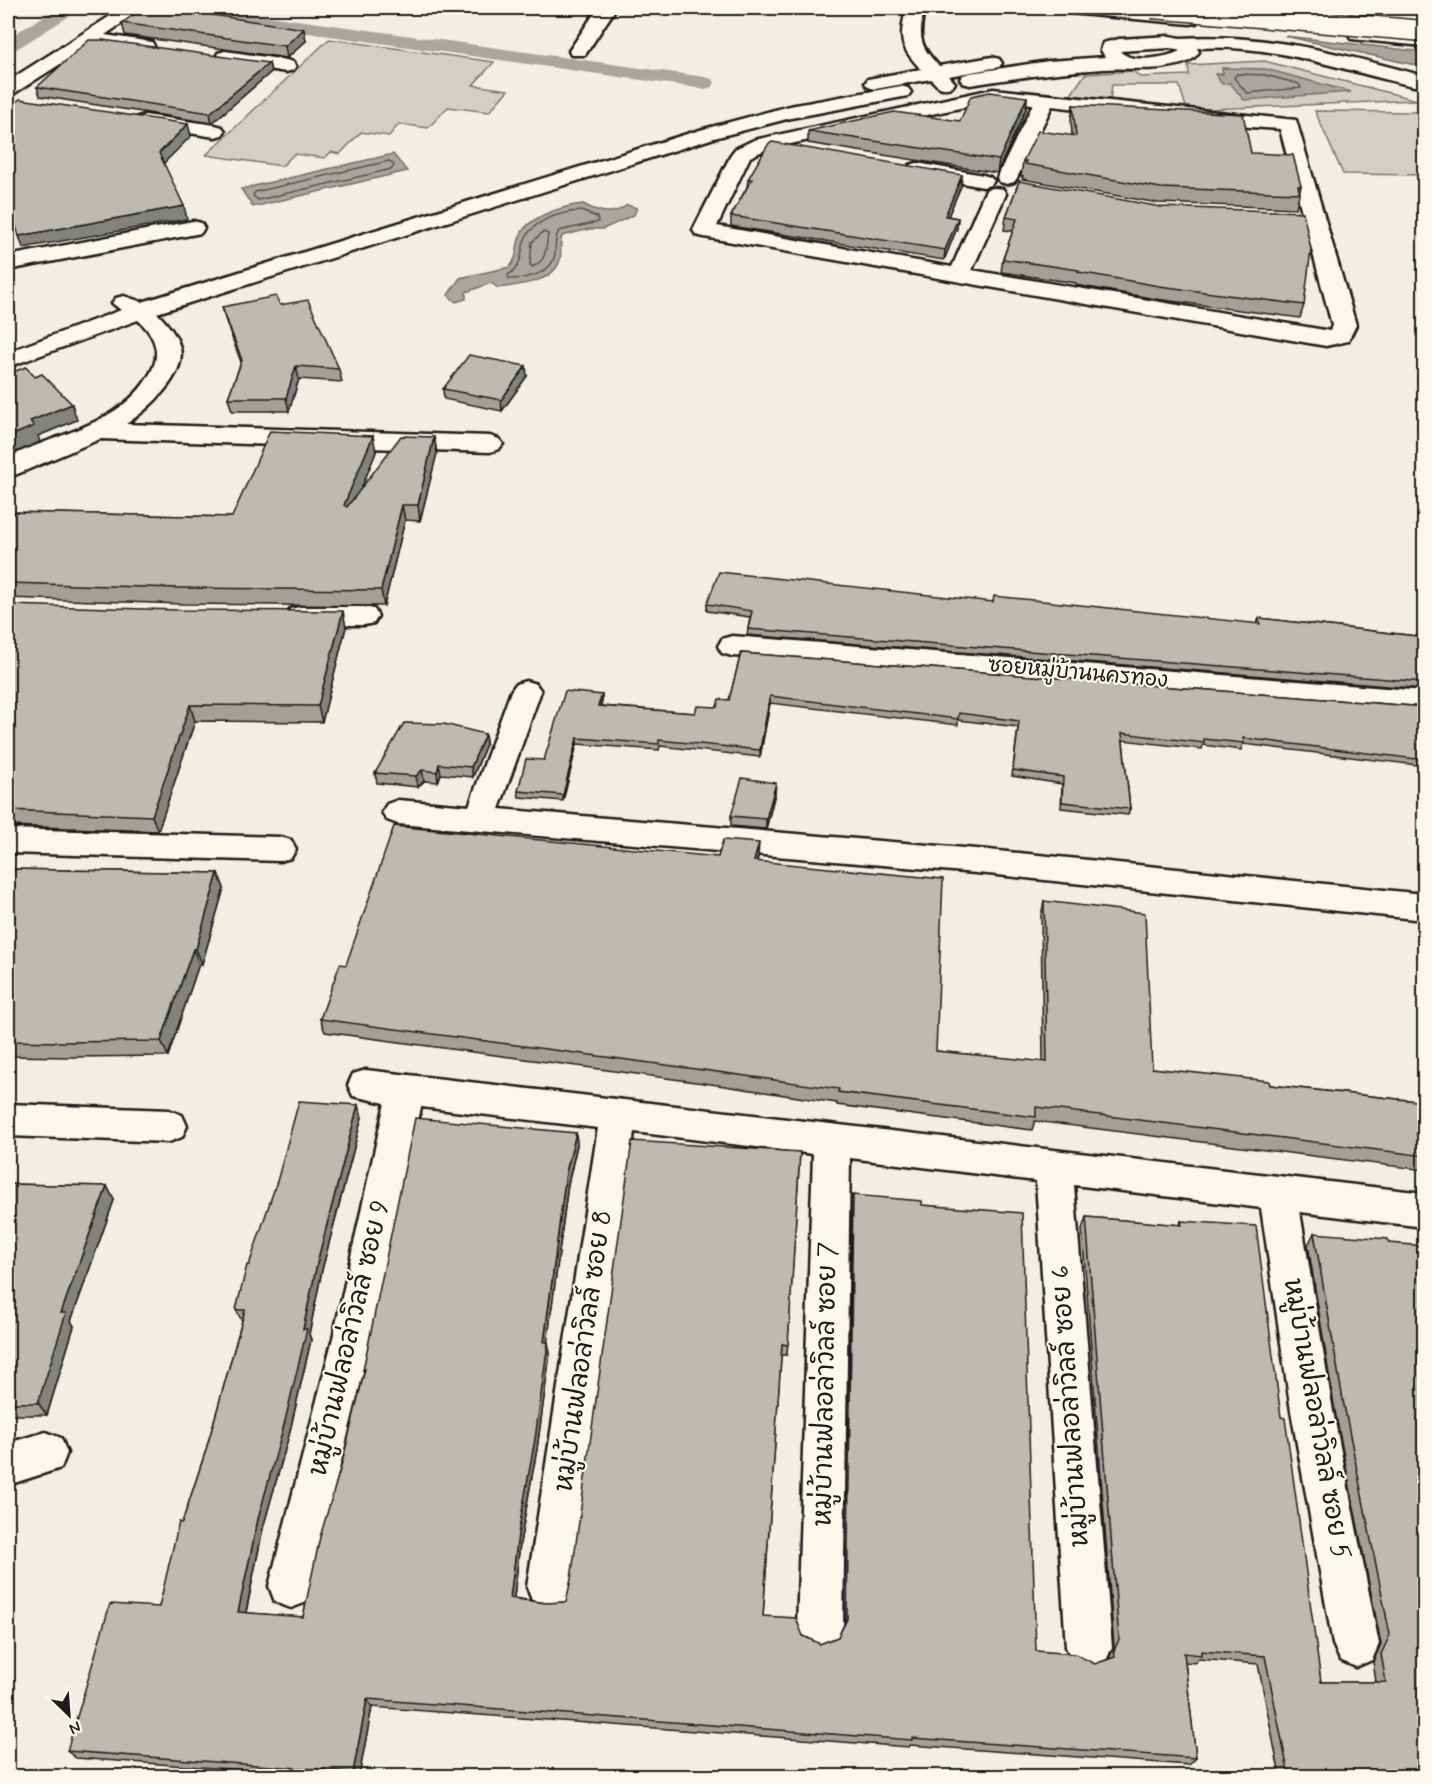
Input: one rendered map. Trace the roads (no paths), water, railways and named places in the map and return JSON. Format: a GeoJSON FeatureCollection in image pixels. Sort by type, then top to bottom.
{"type":"FeatureCollection","features":[{"type":"Feature","properties":{"kind":"main road"},"geometry":{"type":"LineString","coordinates":[[578,51],[607,8]]}},
{"type":"Feature","properties":{"kind":"main road"},"geometry":{"type":"LineString","coordinates":[[915,8],[910,37],[916,53],[939,78]]}},
{"type":"Feature","properties":{"kind":"main road"},"geometry":{"type":"LineString","coordinates":[[1068,8],[1425,41]]}},
{"type":"Feature","properties":{"kind":"main road"},"geometry":{"type":"LineString","coordinates":[[1152,8],[1425,31]]}},
{"type":"Feature","properties":{"kind":"main road"},"geometry":{"type":"LineString","coordinates":[[1282,8],[1301,16],[1314,31]]}},
{"type":"Feature","properties":{"kind":"main road"},"geometry":{"type":"LineString","coordinates":[[1336,8],[1425,16]]}},
{"type":"Feature","properties":{"kind":"main road"},"geometry":{"type":"LineString","coordinates":[[11,97],[133,9]]}},
{"type":"Feature","properties":{"kind":"main road"},"geometry":{"type":"LineString","coordinates":[[90,39],[159,48]]}},
{"type":"Feature","properties":{"kind":"main road"},"geometry":{"type":"LineString","coordinates":[[1185,48],[1231,40],[1280,45],[1425,82]]}},
{"type":"Feature","properties":{"kind":"main road"},"geometry":{"type":"LineString","coordinates":[[8,339],[222,265],[642,138],[770,104],[1080,57],[1115,54],[1131,63],[1175,61],[1187,57],[1185,48]]}},
{"type":"Feature","properties":{"kind":"main road"},"geometry":{"type":"LineString","coordinates":[[1185,48],[1277,55],[1425,94]]}},
{"type":"Feature","properties":{"kind":"main road"},"geometry":{"type":"LineString","coordinates":[[205,55],[286,66]]}},
{"type":"Feature","properties":{"kind":"main road"},"geometry":{"type":"LineString","coordinates":[[8,360],[142,310],[707,134],[790,112],[939,78],[1049,67],[1080,57]]}},
{"type":"Feature","properties":{"kind":"main road"},"geometry":{"type":"LineString","coordinates":[[959,275],[1006,186],[1045,100],[1080,57]]}},
{"type":"Feature","properties":{"kind":"main road"},"geometry":{"type":"LineString","coordinates":[[1045,100],[1049,67]]}},
{"type":"Feature","properties":{"kind":"main road"},"geometry":{"type":"LineString","coordinates":[[993,95],[1193,117],[1289,124],[1344,325],[1340,336],[1326,339],[704,230],[742,153],[761,144],[993,95]]}},
{"type":"Feature","properties":{"kind":"main road"},"geometry":{"type":"LineString","coordinates":[[123,118],[215,131]]}},
{"type":"Feature","properties":{"kind":"main road"},"geometry":{"type":"LineString","coordinates":[[761,144],[818,153]]}},
{"type":"Feature","properties":{"kind":"main road"},"geometry":{"type":"LineString","coordinates":[[897,166],[1006,186]]}},
{"type":"Feature","properties":{"kind":"main road"},"geometry":{"type":"LineString","coordinates":[[1292,217],[1316,217]]}},
{"type":"Feature","properties":{"kind":"main road"},"geometry":{"type":"LineString","coordinates":[[8,263],[193,228]]}},
{"type":"Feature","properties":{"kind":"main road"},"geometry":{"type":"LineString","coordinates":[[8,470],[28,459],[100,430],[134,407],[155,388],[167,364],[168,346],[158,328],[142,310],[116,300]]}},
{"type":"Feature","properties":{"kind":"main road"},"geometry":{"type":"LineString","coordinates":[[100,430],[490,444]]}},
{"type":"Feature","properties":{"kind":"main road"},"geometry":{"type":"LineString","coordinates":[[273,615],[364,616]]}},
{"type":"Feature","properties":{"kind":"main road","name":"ซอยหมู่บ้านนครทอง"},"geometry":{"type":"LineString","coordinates":[[732,646],[1425,701]]}},
{"type":"Feature","properties":{"kind":"main road"},"geometry":{"type":"LineString","coordinates":[[480,819],[526,691]]}},
{"type":"Feature","properties":{"kind":"main road"},"geometry":{"type":"LineString","coordinates":[[398,812],[988,862],[1425,907]]}},
{"type":"Feature","properties":{"kind":"main road"},"geometry":{"type":"LineString","coordinates":[[8,841],[280,849]]}},
{"type":"Feature","properties":{"kind":"main road"},"geometry":{"type":"LineString","coordinates":[[366,1085],[832,1142],[1054,1165],[1278,1194],[1425,1210]]}},
{"type":"Feature","properties":{"kind":"main road","name":"หมู่บ้านฟลอล่าวิลล์ ซอย 9"},"geometry":{"type":"LineString","coordinates":[[291,1586],[353,1338],[406,1090]]}},
{"type":"Feature","properties":{"kind":"main road","name":"หมู่บ้านฟลอล่าวิลล์ ซอย 8"},"geometry":{"type":"LineString","coordinates":[[549,1587],[585,1354],[618,1116]]}},
{"type":"Feature","properties":{"kind":"main road"},"geometry":{"type":"LineString","coordinates":[[8,1120],[169,1126]]}},
{"type":"Feature","properties":{"kind":"main road","name":"หมู่บ้านฟลอล่าวิลล์ ซอย 7"},"geometry":{"type":"LineString","coordinates":[[820,1627],[832,1142]]}},
{"type":"Feature","properties":{"kind":"main road","name":"หมู่บ้านฟลอล่าวิลล์ ซอย 6"},"geometry":{"type":"LineString","coordinates":[[1054,1165],[1089,1647]]}},
{"type":"Feature","properties":{"kind":"main road","name":"หมู่บ้านฟลอล่าวิลล์ ซอย 5"},"geometry":{"type":"LineString","coordinates":[[1278,1194],[1312,1411],[1356,1644]]}},
{"type":"Feature","properties":{"kind":"water"},"geometry":{"type":"Polygon","coordinates":[[[1285,36],[1424,52],[1424,67],[1285,36]]]}},
{"type":"Feature","properties":{"kind":"water"},"geometry":{"type":"Polygon","coordinates":[[[1222,68],[1266,69],[1351,92],[1244,100],[1230,83],[1222,84],[1215,74],[1223,74],[1222,68]]]}},
{"type":"Feature","properties":{"kind":"water"},"geometry":{"type":"Polygon","coordinates":[[[393,154],[407,171],[253,207],[241,189],[393,154]]]}},
{"type":"Feature","properties":{"kind":"water"},"geometry":{"type":"Polygon","coordinates":[[[583,204],[605,212],[616,211],[627,205],[637,208],[634,215],[603,229],[589,229],[562,236],[561,256],[557,267],[543,278],[525,284],[498,288],[491,283],[466,292],[466,299],[456,302],[448,295],[460,278],[510,267],[515,259],[520,236],[524,229],[538,218],[566,207],[583,204]]]}},
{"type":"Feature","properties":{"kind":"waterway"},"geometry":{"type":"LineString","coordinates":[[8,46],[69,8]]}},
{"type":"Feature","properties":{"kind":"waterway"},"geometry":{"type":"LineString","coordinates":[[175,8],[705,83]]}}]}
